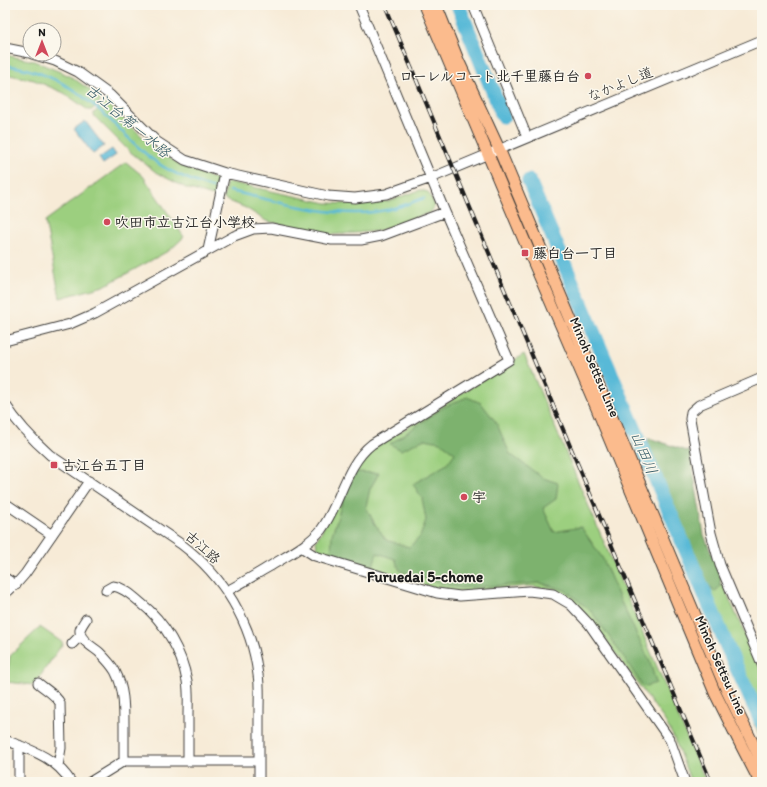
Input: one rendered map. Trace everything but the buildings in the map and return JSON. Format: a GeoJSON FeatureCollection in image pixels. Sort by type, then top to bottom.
{"type":"FeatureCollection","features":[{"type":"Feature","properties":{"kind":"main road","name":"Minoh Settsu Line"},"geometry":{"type":"LineString","coordinates":[[425,5],[493,151],[727,691],[762,762]]}},
{"type":"Feature","properties":{"kind":"main road","name":"Minoh Settsu Line"},"geometry":{"type":"LineString","coordinates":[[436,5],[493,151],[527,247],[595,404],[716,693],[760,782]]}},
{"type":"Feature","properties":{"kind":"street"},"geometry":{"type":"LineString","coordinates":[[227,591],[301,547],[320,530],[329,517],[352,467],[364,450],[509,360],[445,212],[359,5]]}},
{"type":"Feature","properties":{"kind":"street"},"geometry":{"type":"LineString","coordinates":[[473,5],[527,137]]}},
{"type":"Feature","properties":{"kind":"street","name":"なかよし道"},"geometry":{"type":"LineString","coordinates":[[57,62],[78,72],[110,96],[156,141],[185,160],[225,173],[328,196],[355,198],[386,194],[431,178],[762,40]]}},
{"type":"Feature","properties":{"kind":"street","name":"なかよし道"},"geometry":{"type":"LineString","coordinates":[[5,48],[22,52]]}},
{"type":"Feature","properties":{"kind":"street"},"geometry":{"type":"LineString","coordinates":[[208,250],[225,173]]}},
{"type":"Feature","properties":{"kind":"street"},"geometry":{"type":"LineString","coordinates":[[5,340],[70,324],[95,313],[234,236],[253,230],[271,228],[332,240],[361,240],[381,236],[445,212]]}},
{"type":"Feature","properties":{"kind":"street"},"geometry":{"type":"LineString","coordinates":[[762,378],[699,405],[691,412],[690,419],[711,533],[720,565],[762,664]]}},
{"type":"Feature","properties":{"kind":"street","name":"古江路"},"geometry":{"type":"LineString","coordinates":[[5,404],[22,427],[50,455],[192,552],[227,591],[244,621],[256,660],[259,691],[259,782]]}},
{"type":"Feature","properties":{"kind":"street"},"geometry":{"type":"LineString","coordinates":[[5,594],[16,585],[25,574],[89,482]]}},
{"type":"Feature","properties":{"kind":"street"},"geometry":{"type":"LineString","coordinates":[[5,503],[52,535]]}},
{"type":"Feature","properties":{"kind":"street"},"geometry":{"type":"LineString","coordinates":[[301,547],[316,556],[437,593],[460,596],[529,591],[553,594],[570,604],[589,624],[670,740],[685,782]]}},
{"type":"Feature","properties":{"kind":"street"},"geometry":{"type":"LineString","coordinates":[[5,578],[16,585]]}},
{"type":"Feature","properties":{"kind":"street"},"geometry":{"type":"LineString","coordinates":[[112,585],[122,589],[147,608],[166,631],[179,654],[184,667],[187,683],[188,761]]}},
{"type":"Feature","properties":{"kind":"street"},"geometry":{"type":"LineString","coordinates":[[86,619],[80,628],[81,634],[86,642],[110,663],[121,685],[124,700],[124,761]]}},
{"type":"Feature","properties":{"kind":"street"},"geometry":{"type":"LineString","coordinates":[[72,644],[81,634]]}},
{"type":"Feature","properties":{"kind":"street"},"geometry":{"type":"LineString","coordinates":[[38,683],[58,700],[65,711],[58,766]]}},
{"type":"Feature","properties":{"kind":"street"},"geometry":{"type":"LineString","coordinates":[[5,740],[40,754],[58,766],[71,782]]}},
{"type":"Feature","properties":{"kind":"street"},"geometry":{"type":"LineString","coordinates":[[18,782],[19,745]]}},
{"type":"Feature","properties":{"kind":"street"},"geometry":{"type":"LineString","coordinates":[[90,782],[124,761],[259,761]]}},
{"type":"Feature","properties":{"kind":"green space"},"geometry":{"type":"Polygon","coordinates":[[[5,55],[22,59],[22,62],[36,62],[70,76],[100,97],[100,102],[92,110],[88,110],[64,93],[34,80],[5,74],[5,55]]]}},
{"type":"Feature","properties":{"kind":"green space"},"geometry":{"type":"Polygon","coordinates":[[[103,104],[108,104],[151,145],[180,165],[217,180],[219,183],[216,197],[186,188],[157,173],[129,151],[94,116],[94,113],[103,104]]]}},
{"type":"Feature","properties":{"kind":"green space"},"geometry":{"type":"Polygon","coordinates":[[[126,162],[143,176],[184,237],[170,250],[104,286],[60,298],[45,221],[126,162]]]}},
{"type":"Feature","properties":{"kind":"green space"},"geometry":{"type":"Polygon","coordinates":[[[229,182],[327,203],[355,204],[389,201],[420,190],[428,192],[435,205],[431,212],[379,231],[330,235],[266,221],[246,208],[224,199],[226,184],[229,182]]]}},
{"type":"Feature","properties":{"kind":"green space"},"geometry":{"type":"Polygon","coordinates":[[[524,354],[706,782],[691,782],[674,738],[665,721],[593,622],[572,599],[554,589],[529,586],[461,592],[438,589],[323,555],[317,549],[316,541],[356,469],[366,455],[374,448],[524,354]]]}},
{"type":"Feature","properties":{"kind":"green space"},"geometry":{"type":"Polygon","coordinates":[[[467,397],[481,403],[496,422],[510,454],[543,478],[558,483],[556,499],[543,508],[554,532],[581,527],[603,559],[621,602],[650,662],[656,683],[643,687],[591,611],[565,590],[540,583],[460,588],[400,571],[395,559],[377,553],[373,566],[331,555],[332,534],[345,492],[356,472],[379,473],[370,489],[366,507],[386,540],[409,547],[420,537],[426,520],[422,498],[413,484],[447,464],[455,453],[440,442],[425,439],[401,450],[390,444],[444,407],[467,397]]]}},
{"type":"Feature","properties":{"kind":"green space"},"geometry":{"type":"Polygon","coordinates":[[[649,438],[690,452],[704,535],[721,577],[720,587],[714,592],[705,582],[648,444],[649,438]]]}},
{"type":"Feature","properties":{"kind":"green space"},"geometry":{"type":"Polygon","coordinates":[[[723,584],[762,674],[762,711],[708,591],[723,584]]]}},
{"type":"Feature","properties":{"kind":"green space"},"geometry":{"type":"Polygon","coordinates":[[[40,627],[63,643],[34,685],[6,682],[10,656],[40,627]]]}},
{"type":"Feature","properties":{"kind":"green space"},"geometry":{"type":"Polygon","coordinates":[[[762,717],[762,740],[754,724],[756,718],[762,717]]]}},
{"type":"Feature","properties":{"kind":"water"},"geometry":{"type":"Polygon","coordinates":[[[85,121],[104,146],[93,154],[74,129],[85,121]]]}},
{"type":"Feature","properties":{"kind":"water"},"geometry":{"type":"Polygon","coordinates":[[[112,149],[116,155],[103,164],[99,158],[112,149]]]}},
{"type":"Feature","properties":{"kind":"waterway","name":"山田川"},"geometry":{"type":"LineString","coordinates":[[458,5],[503,116]]}},
{"type":"Feature","properties":{"kind":"waterway","name":"古江台第一水路"},"geometry":{"type":"LineString","coordinates":[[5,65],[29,70],[62,83],[82,96],[99,110],[136,145],[159,164],[181,176],[213,188]]}},
{"type":"Feature","properties":{"kind":"waterway","name":"山田川"},"geometry":{"type":"LineString","coordinates":[[529,181],[729,651],[762,723]]}},
{"type":"Feature","properties":{"kind":"waterway","name":"古江台第一水路"},"geometry":{"type":"LineString","coordinates":[[230,191],[302,207],[356,213],[387,210],[424,198]]}},
{"type":"Feature","properties":{"kind":"railway"},"geometry":{"type":"LineString","coordinates":[[385,5],[711,782]]}},
{"type":"Feature","properties":{"kind":"place","name":"ローレルコート北千里藤白台"},"geometry":{"type":"Point","coordinates":[588,76]}},
{"type":"Feature","properties":{"kind":"place","name":"吹田市立古江台小学校"},"geometry":{"type":"Point","coordinates":[107,222]}},
{"type":"Feature","properties":{"kind":"place","name":"藤白台一丁目"},"geometry":{"type":"Point","coordinates":[525,253]}},
{"type":"Feature","properties":{"kind":"place","name":"古江台五丁目"},"geometry":{"type":"Point","coordinates":[54,465]}},
{"type":"Feature","properties":{"kind":"place","name":"宇"},"geometry":{"type":"Point","coordinates":[464,497]}},
{"type":"Feature","properties":{"kind":"district","name":"Furuedai 5-chome"},"geometry":{"type":"Point","coordinates":[425,577]}}]}
